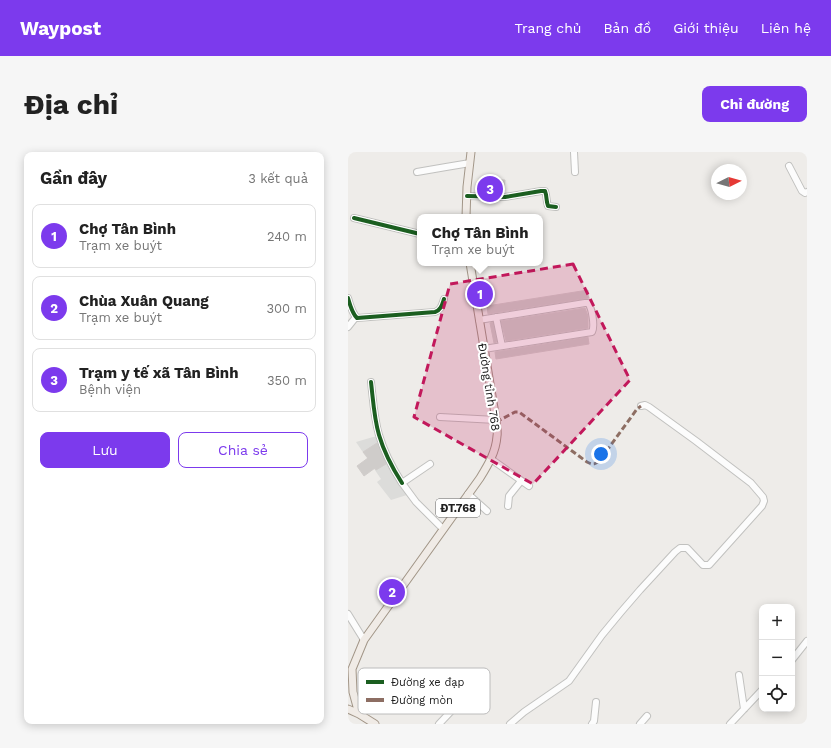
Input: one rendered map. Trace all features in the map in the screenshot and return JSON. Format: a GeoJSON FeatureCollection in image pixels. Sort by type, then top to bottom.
{"type":"FeatureCollection","features":[{"type":"Feature","properties":{"kind":"main road"},"geometry":{"type":"LineString","coordinates":[[466,214],[471,152]]}},
{"type":"Feature","properties":{"kind":"main road","name":"Đường tỉnh 768"},"geometry":{"type":"LineString","coordinates":[[358,710],[350,670],[364,640],[480,478],[491,459],[496,444],[498,434],[496,420],[470,266]]}},
{"type":"Feature","properties":{"kind":"main road"},"geometry":{"type":"LineString","coordinates":[[348,709],[358,714]]}},
{"type":"Feature","properties":{"kind":"main road"},"geometry":{"type":"LineString","coordinates":[[359,714],[375,724]]}},
{"type":"Feature","properties":{"kind":"street"},"geometry":{"type":"LineString","coordinates":[[574,152],[575,172]]}},
{"type":"Feature","properties":{"kind":"street"},"geometry":{"type":"LineString","coordinates":[[417,172],[446,168],[470,162]]}},
{"type":"Feature","properties":{"kind":"street"},"geometry":{"type":"LineString","coordinates":[[789,166],[802,191],[805,193],[807,192]]}},
{"type":"Feature","properties":{"kind":"street"},"geometry":{"type":"LineString","coordinates":[[467,196],[505,197],[541,191],[546,195],[546,203],[548,206],[556,207]]}},
{"type":"Feature","properties":{"kind":"street"},"geometry":{"type":"LineString","coordinates":[[354,218],[417,233]]}},
{"type":"Feature","properties":{"kind":"street"},"geometry":{"type":"LineString","coordinates":[[348,298],[351,309],[356,317]]}},
{"type":"Feature","properties":{"kind":"street"},"geometry":{"type":"LineString","coordinates":[[356,317],[434,312],[440,309],[444,299]]}},
{"type":"Feature","properties":{"kind":"street"},"geometry":{"type":"LineString","coordinates":[[479,320],[588,303],[594,328],[592,332],[484,349]]}},
{"type":"Feature","properties":{"kind":"street"},"geometry":{"type":"LineString","coordinates":[[348,328],[356,317]]}},
{"type":"Feature","properties":{"kind":"street"},"geometry":{"type":"LineString","coordinates":[[496,317],[502,346]]}},
{"type":"Feature","properties":{"kind":"street"},"geometry":{"type":"LineString","coordinates":[[371,382],[378,434],[384,448],[402,483],[416,502],[443,529]]}},
{"type":"Feature","properties":{"kind":"street"},"geometry":{"type":"LineString","coordinates":[[510,724],[524,712],[569,681],[602,636],[640,590],[675,552],[680,548],[687,548],[703,565],[709,565],[762,506],[764,501],[763,497],[751,483],[649,407],[641,406]]}},
{"type":"Feature","properties":{"kind":"street"},"geometry":{"type":"LineString","coordinates":[[440,417],[496,420]]}},
{"type":"Feature","properties":{"kind":"street"},"geometry":{"type":"LineString","coordinates":[[491,459],[529,486]]}},
{"type":"Feature","properties":{"kind":"street"},"geometry":{"type":"LineString","coordinates":[[402,483],[430,464]]}},
{"type":"Feature","properties":{"kind":"street"},"geometry":{"type":"LineString","coordinates":[[508,506],[509,496],[522,481]]}},
{"type":"Feature","properties":{"kind":"street"},"geometry":{"type":"LineString","coordinates":[[468,494],[486,511]]}},
{"type":"Feature","properties":{"kind":"street"},"geometry":{"type":"LineString","coordinates":[[348,614],[364,640]]}},
{"type":"Feature","properties":{"kind":"street"},"geometry":{"type":"LineString","coordinates":[[795,656],[807,641]]}},
{"type":"Feature","properties":{"kind":"street"},"geometry":{"type":"LineString","coordinates":[[739,675],[744,708]]}},
{"type":"Feature","properties":{"kind":"street"},"geometry":{"type":"LineString","coordinates":[[730,724],[759,693]]}},
{"type":"Feature","properties":{"kind":"street"},"geometry":{"type":"LineString","coordinates":[[592,724],[595,719],[596,702]]}},
{"type":"Feature","properties":{"kind":"street"},"geometry":{"type":"LineString","coordinates":[[439,724],[448,714]]}},
{"type":"Feature","properties":{"kind":"street"},"geometry":{"type":"LineString","coordinates":[[640,724],[648,716]]}},
{"type":"Feature","properties":{"kind":"highlighted area"},"geometry":{"type":"Polygon","coordinates":[[[573,264],[630,380],[533,484],[414,417],[450,284],[573,264]]]}},
{"type":"Feature","properties":{"kind":"shaded area"},"geometry":{"type":"Polygon","coordinates":[[[476,179],[505,180],[504,195],[475,194],[476,179]]]}},
{"type":"Feature","properties":{"kind":"shaded area"},"geometry":{"type":"Polygon","coordinates":[[[383,436],[396,470],[410,494],[391,500],[377,482],[381,479],[356,442],[383,436]]]}},
{"type":"Feature","properties":{"kind":"building"},"geometry":{"type":"Polygon","coordinates":[[[481,179],[505,180],[504,192],[487,191],[487,189],[480,185],[481,179]]]}},
{"type":"Feature","properties":{"kind":"building"},"geometry":{"type":"Polygon","coordinates":[[[588,290],[589,298],[488,314],[487,306],[588,290]]]}},
{"type":"Feature","properties":{"kind":"building"},"geometry":{"type":"Polygon","coordinates":[[[585,308],[588,316],[588,328],[506,341],[501,321],[585,308]]]}},
{"type":"Feature","properties":{"kind":"building"},"geometry":{"type":"Polygon","coordinates":[[[493,322],[497,342],[494,343],[490,323],[493,322]]]}},
{"type":"Feature","properties":{"kind":"building"},"geometry":{"type":"Polygon","coordinates":[[[588,337],[589,344],[496,359],[495,352],[588,337]]]}},
{"type":"Feature","properties":{"kind":"building"},"geometry":{"type":"Polygon","coordinates":[[[377,443],[386,464],[376,470],[375,468],[364,476],[357,466],[368,458],[363,452],[377,443]]]}},
{"type":"Feature","properties":{"kind":"marked path"},"geometry":{"type":"LineString","coordinates":[[496,422],[515,412],[519,412],[587,462],[594,464],[600,460],[637,409],[641,406]]}},
{"type":"Feature","properties":{"kind":"cycle path"},"geometry":{"type":"LineString","coordinates":[[467,196],[505,197],[545,191],[548,206],[556,207]]}},
{"type":"Feature","properties":{"kind":"cycle path"},"geometry":{"type":"LineString","coordinates":[[354,218],[417,233]]}},
{"type":"Feature","properties":{"kind":"cycle path"},"geometry":{"type":"LineString","coordinates":[[348,298],[352,311],[357,318],[435,312],[440,309],[444,299]]}},
{"type":"Feature","properties":{"kind":"cycle path"},"geometry":{"type":"LineString","coordinates":[[371,382],[377,429],[383,448],[402,483]]}},
{"type":"Feature","properties":{"kind":"place","name":"Trạm y tế xã Tân Bình"},"geometry":{"type":"Point","coordinates":[490,189]}},
{"type":"Feature","properties":{"kind":"place","name":"Chợ Tân Bình"},"geometry":{"type":"Point","coordinates":[480,294]}},
{"type":"Feature","properties":{"kind":"place","name":"Chùa Xuân Quang"},"geometry":{"type":"Point","coordinates":[392,592]}}]}
